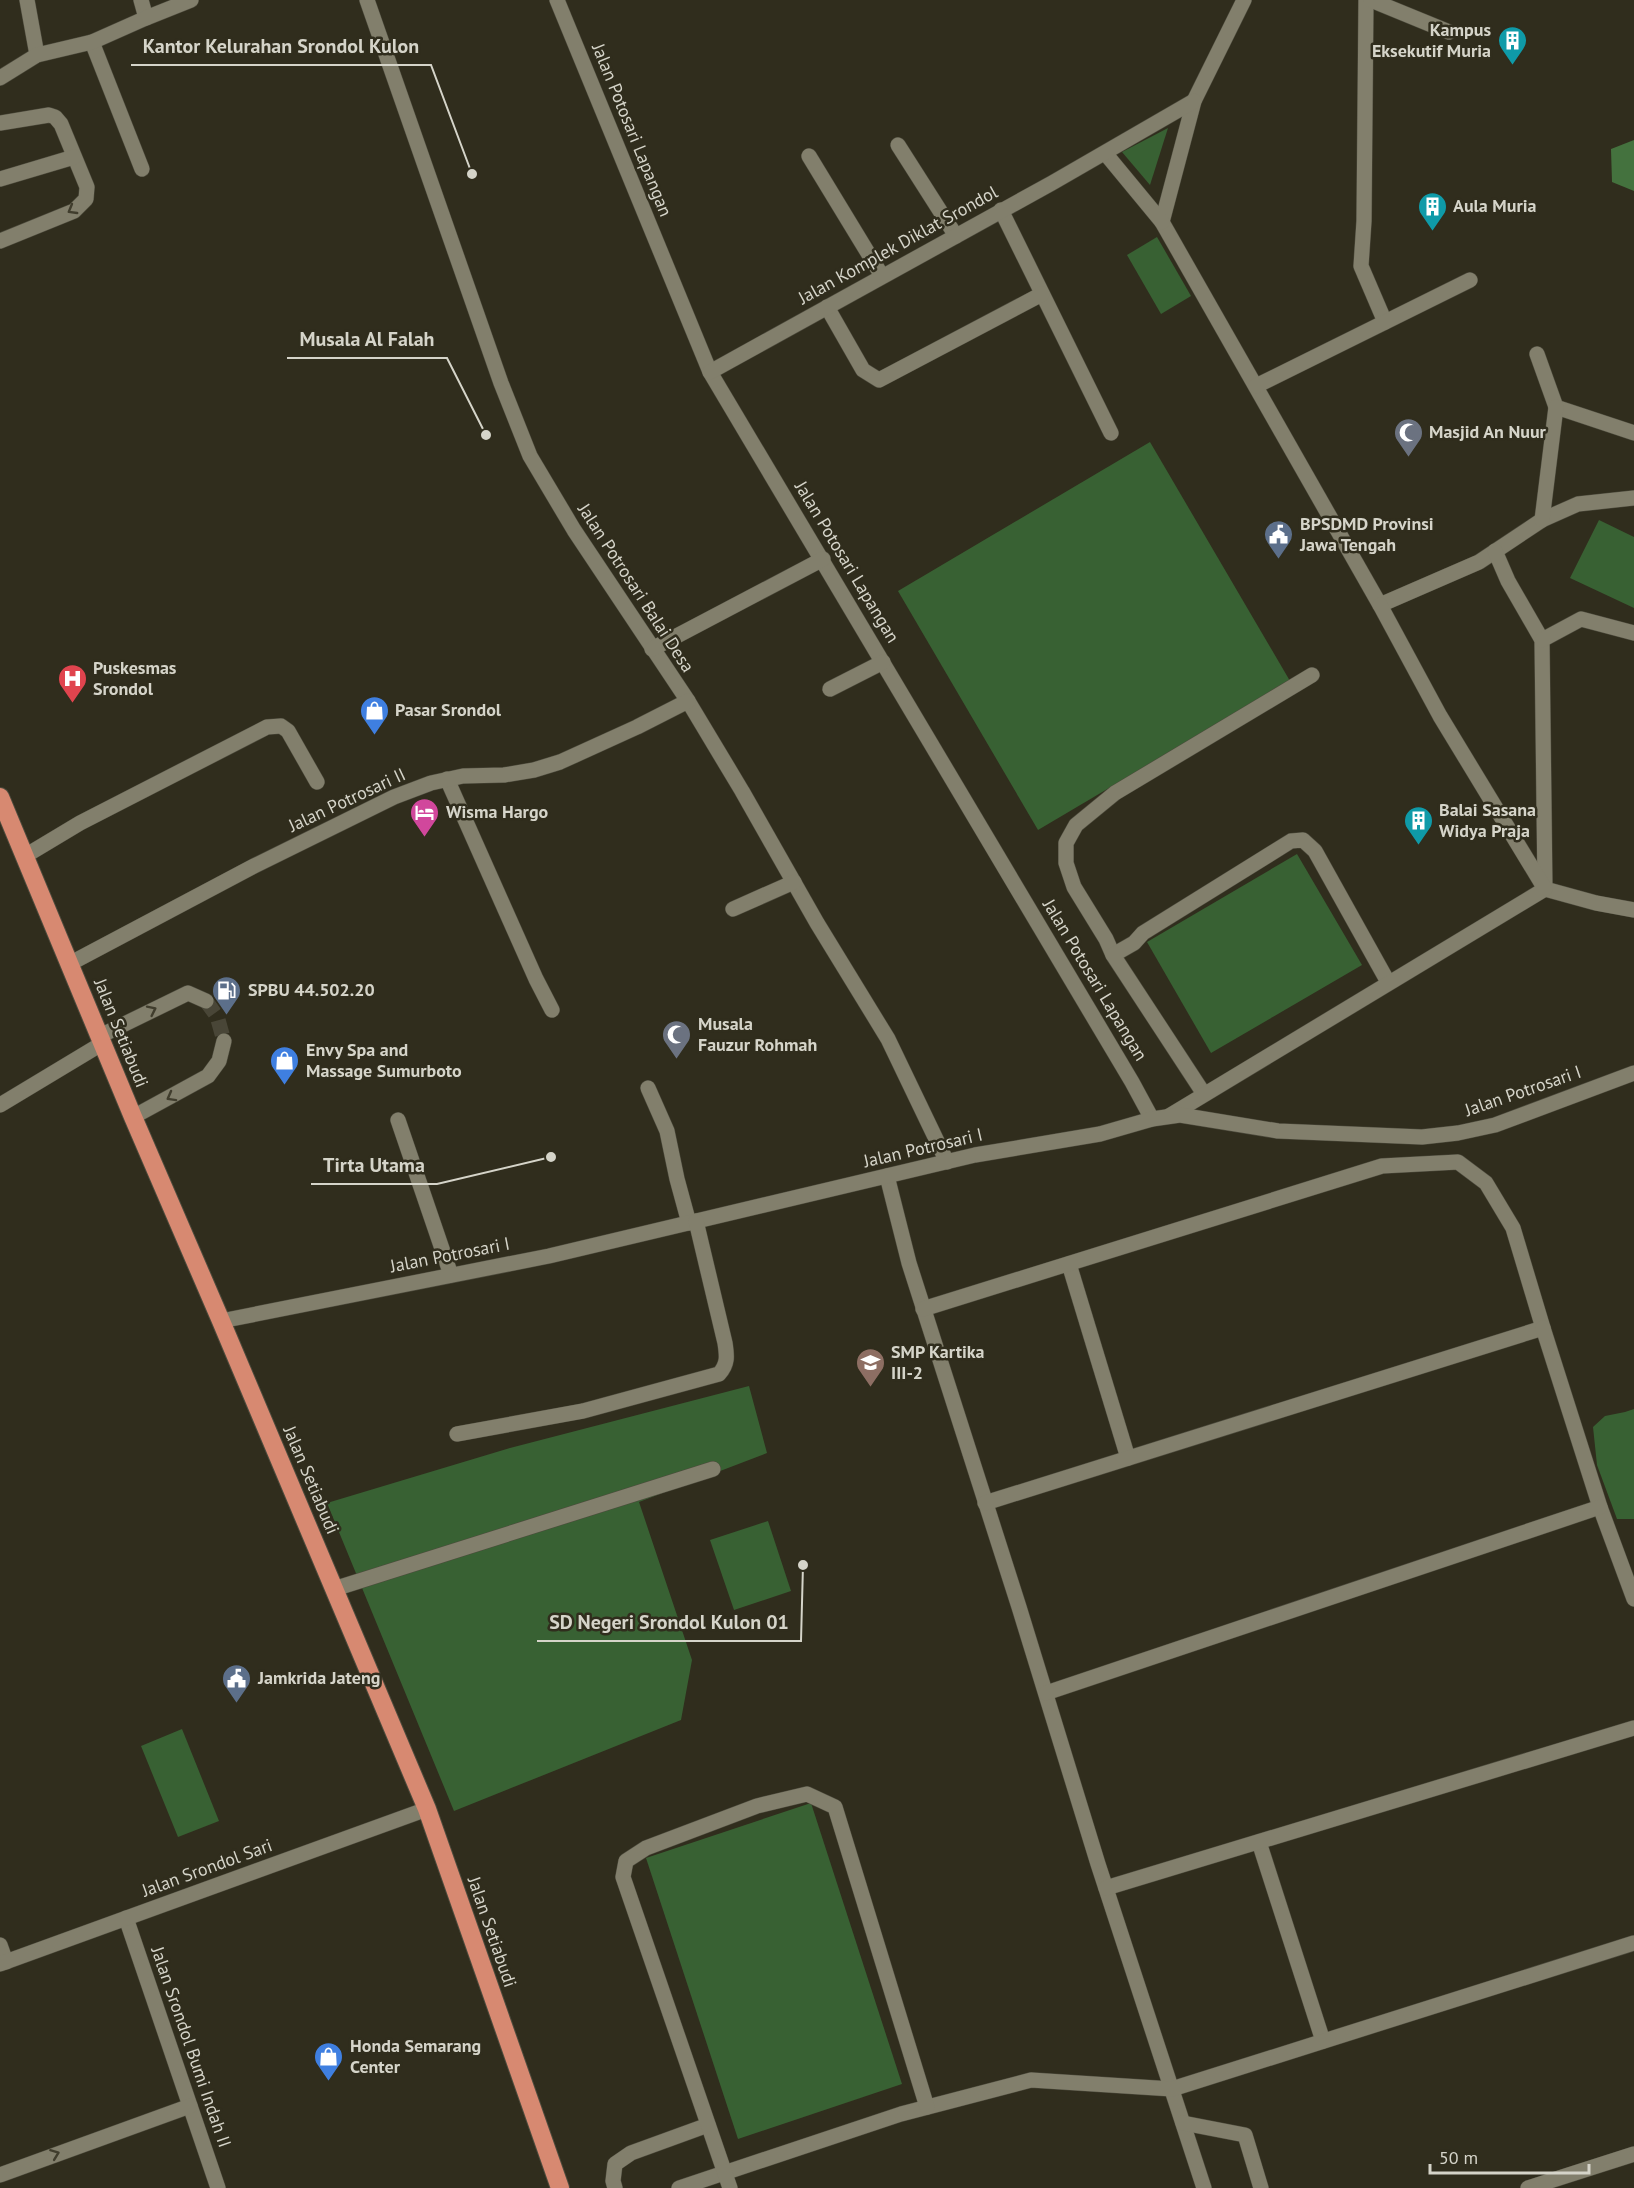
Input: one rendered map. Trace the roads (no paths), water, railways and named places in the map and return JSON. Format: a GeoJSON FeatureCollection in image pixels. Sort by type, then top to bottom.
{"type":"FeatureCollection","features":[{"type":"Feature","properties":{"kind":"highway","name":"Jalan Setiabudi"},"geometry":{"type":"LineString","coordinates":[[0,797],[133,1117],[427,1809],[560,2188]]}},
{"type":"Feature","properties":{"kind":"street"},"geometry":{"type":"LineString","coordinates":[[27,0],[37,55]]}},
{"type":"Feature","properties":{"kind":"street"},"geometry":{"type":"LineString","coordinates":[[141,0],[146,18]]}},
{"type":"Feature","properties":{"kind":"street"},"geometry":{"type":"LineString","coordinates":[[0,78],[37,55],[92,42],[191,0]]}},
{"type":"Feature","properties":{"kind":"street","name":"Jalan Potrosari Balai Desa"},"geometry":{"type":"LineString","coordinates":[[367,0],[497,372],[530,456],[574,530],[688,701],[888,1039],[947,1162]]}},
{"type":"Feature","properties":{"kind":"street","name":"Jalan Potosari Lapangan"},"geometry":{"type":"LineString","coordinates":[[557,0],[710,372],[1126,1072],[1159,1118]]}},
{"type":"Feature","properties":{"kind":"street"},"geometry":{"type":"LineString","coordinates":[[1162,222],[1194,101],[1244,0]]}},
{"type":"Feature","properties":{"kind":"street"},"geometry":{"type":"LineString","coordinates":[[1366,0],[1364,221],[1361,266],[1385,322]]}},
{"type":"Feature","properties":{"kind":"street"},"geometry":{"type":"LineString","coordinates":[[1371,0],[1449,32]]}},
{"type":"Feature","properties":{"kind":"street"},"geometry":{"type":"LineString","coordinates":[[92,42],[142,169]]}},
{"type":"Feature","properties":{"kind":"street","name":"Jalan Komplek Diklat Srondol"},"geometry":{"type":"LineString","coordinates":[[710,372],[1105,153],[1194,101]]}},
{"type":"Feature","properties":{"kind":"street"},"geometry":{"type":"LineString","coordinates":[[0,122],[49,115],[55,117],[61,124],[87,187],[86,199],[74,210],[0,241]]}},
{"type":"Feature","properties":{"kind":"street"},"geometry":{"type":"LineString","coordinates":[[898,145],[956,236]]}},
{"type":"Feature","properties":{"kind":"street"},"geometry":{"type":"LineString","coordinates":[[1105,153],[1162,222],[1380,605],[1440,716],[1545,889],[1596,903],[1634,910]]}},
{"type":"Feature","properties":{"kind":"street"},"geometry":{"type":"LineString","coordinates":[[809,156],[882,276]]}},
{"type":"Feature","properties":{"kind":"street"},"geometry":{"type":"LineString","coordinates":[[0,179],[74,157]]}},
{"type":"Feature","properties":{"kind":"street"},"geometry":{"type":"LineString","coordinates":[[1001,210],[1111,432]]}},
{"type":"Feature","properties":{"kind":"street"},"geometry":{"type":"LineString","coordinates":[[1256,386],[1470,280]]}},
{"type":"Feature","properties":{"kind":"street"},"geometry":{"type":"LineString","coordinates":[[827,307],[863,370],[879,380],[1042,294]]}},
{"type":"Feature","properties":{"kind":"street"},"geometry":{"type":"LineString","coordinates":[[1537,354],[1556,407],[1542,520]]}},
{"type":"Feature","properties":{"kind":"street"},"geometry":{"type":"LineString","coordinates":[[1556,407],[1634,433]]}},
{"type":"Feature","properties":{"kind":"street"},"geometry":{"type":"LineString","coordinates":[[1380,605],[1479,562],[1542,520],[1578,504],[1634,498]]}},
{"type":"Feature","properties":{"kind":"street"},"geometry":{"type":"LineString","coordinates":[[1495,551],[1508,581],[1542,640],[1545,889]]}},
{"type":"Feature","properties":{"kind":"street"},"geometry":{"type":"LineString","coordinates":[[652,649],[822,559]]}},
{"type":"Feature","properties":{"kind":"street"},"geometry":{"type":"LineString","coordinates":[[1542,640],[1581,619],[1634,633]]}},
{"type":"Feature","properties":{"kind":"street"},"geometry":{"type":"LineString","coordinates":[[830,689],[884,662]]}},
{"type":"Feature","properties":{"kind":"street"},"geometry":{"type":"LineString","coordinates":[[1204,1095],[1113,956],[1106,939],[1074,887],[1066,863],[1066,843],[1076,825],[1115,793],[1312,675]]}},
{"type":"Feature","properties":{"kind":"street","name":"Jalan Potrosari II"},"geometry":{"type":"LineString","coordinates":[[70,963],[254,866],[394,796],[447,779],[463,776],[504,775],[534,770],[560,762],[688,701]]}},
{"type":"Feature","properties":{"kind":"street"},"geometry":{"type":"LineString","coordinates":[[25,856],[80,823],[267,727],[281,726],[288,731],[317,782]]}},
{"type":"Feature","properties":{"kind":"street"},"geometry":{"type":"LineString","coordinates":[[447,779],[552,1010]]}},
{"type":"Feature","properties":{"kind":"street"},"geometry":{"type":"LineString","coordinates":[[1113,956],[1143,933],[1291,841],[1303,840],[1315,851],[1388,982]]}},
{"type":"Feature","properties":{"kind":"street"},"geometry":{"type":"LineString","coordinates":[[733,909],[794,882]]}},
{"type":"Feature","properties":{"kind":"street"},"geometry":{"type":"LineString","coordinates":[[1159,1118],[1204,1095],[1545,889]]}},
{"type":"Feature","properties":{"kind":"street"},"geometry":{"type":"LineString","coordinates":[[0,1105],[101,1039],[188,993],[206,1001]]}},
{"type":"Feature","properties":{"kind":"street"},"geometry":{"type":"LineString","coordinates":[[133,1117],[208,1076],[219,1061],[224,1041]]}},
{"type":"Feature","properties":{"kind":"street","name":"Jalan Potrosari I"},"geometry":{"type":"LineString","coordinates":[[221,1320],[549,1256],[975,1155],[1100,1134],[1159,1118],[1180,1115],[1278,1131],[1422,1137],[1458,1133],[1495,1125],[1634,1073]]}},
{"type":"Feature","properties":{"kind":"street"},"geometry":{"type":"LineString","coordinates":[[457,1434],[583,1411],[719,1374],[725,1367],[727,1358],[725,1343],[692,1222],[677,1179],[667,1131],[648,1088]]}},
{"type":"Feature","properties":{"kind":"street"},"geometry":{"type":"LineString","coordinates":[[398,1120],[451,1275]]}},
{"type":"Feature","properties":{"kind":"street"},"geometry":{"type":"LineString","coordinates":[[923,1309],[1382,1166],[1458,1162],[1486,1183],[1513,1228],[1600,1507],[1634,1599]]}},
{"type":"Feature","properties":{"kind":"street"},"geometry":{"type":"LineString","coordinates":[[887,1176],[923,1309],[1106,1888],[1204,2188]]}},
{"type":"Feature","properties":{"kind":"street"},"geometry":{"type":"LineString","coordinates":[[1069,1264],[1128,1458]]}},
{"type":"Feature","properties":{"kind":"street"},"geometry":{"type":"LineString","coordinates":[[985,1503],[1543,1328]]}},
{"type":"Feature","properties":{"kind":"street"},"geometry":{"type":"LineString","coordinates":[[334,1589],[713,1469]]}},
{"type":"Feature","properties":{"kind":"street"},"geometry":{"type":"LineString","coordinates":[[1046,1693],[1600,1507]]}},
{"type":"Feature","properties":{"kind":"street"},"geometry":{"type":"LineString","coordinates":[[1106,1888],[1634,1728]]}},
{"type":"Feature","properties":{"kind":"street"},"geometry":{"type":"LineString","coordinates":[[730,2188],[623,1877],[626,1861],[646,1848],[757,1806],[807,1794],[835,1807],[927,2107]]}},
{"type":"Feature","properties":{"kind":"street","name":"Jalan Srondol Sari"},"geometry":{"type":"LineString","coordinates":[[3,1963],[427,1809]]}},
{"type":"Feature","properties":{"kind":"street"},"geometry":{"type":"LineString","coordinates":[[1259,1842],[1323,2041]]}},
{"type":"Feature","properties":{"kind":"street","name":"Jalan Srondol Bumi Indah II"},"geometry":{"type":"LineString","coordinates":[[126,1918],[218,2188]]}},
{"type":"Feature","properties":{"kind":"street"},"geometry":{"type":"LineString","coordinates":[[679,2188],[901,2114],[1031,2080],[1172,2089],[1634,1943]]}},
{"type":"Feature","properties":{"kind":"street"},"geometry":{"type":"LineString","coordinates":[[0,1945],[3,1963]]}},
{"type":"Feature","properties":{"kind":"street"},"geometry":{"type":"LineString","coordinates":[[0,2175],[190,2106]]}},
{"type":"Feature","properties":{"kind":"street"},"geometry":{"type":"LineString","coordinates":[[1183,2123],[1245,2135],[1261,2188]]}},
{"type":"Feature","properties":{"kind":"street"},"geometry":{"type":"LineString","coordinates":[[615,2188],[613,2181],[615,2164],[631,2153],[708,2125]]}},
{"type":"Feature","properties":{"kind":"street"},"geometry":{"type":"LineString","coordinates":[[1528,2188],[1634,2154]]}},
{"type":"Feature","properties":{"kind":"tunnel"},"geometry":{"type":"LineString","coordinates":[[206,1001],[217,1016],[224,1041]]}},
{"type":"Feature","properties":{"kind":"place","name":"Kampus Eksekutif Muria"},"geometry":{"type":"Point","coordinates":[1512,66]}},
{"type":"Feature","properties":{"kind":"place","name":"Kantor Kelurahan Srondol Kulon"},"geometry":{"type":"Point","coordinates":[472,174]}},
{"type":"Feature","properties":{"kind":"place","name":"Aula Muria"},"geometry":{"type":"Point","coordinates":[1432,232]}},
{"type":"Feature","properties":{"kind":"place","name":"Musala Al Falah"},"geometry":{"type":"Point","coordinates":[486,435]}},
{"type":"Feature","properties":{"kind":"place","name":"Masjid An Nuur"},"geometry":{"type":"Point","coordinates":[1408,458]}},
{"type":"Feature","properties":{"kind":"place","name":"BPSDMD Provinsi Jawa Tengah"},"geometry":{"type":"Point","coordinates":[1279,560]}},
{"type":"Feature","properties":{"kind":"place","name":"Puskesmas Srondol"},"geometry":{"type":"Point","coordinates":[72,704]}},
{"type":"Feature","properties":{"kind":"place","name":"Pasar Srondol"},"geometry":{"type":"Point","coordinates":[374,736]}},
{"type":"Feature","properties":{"kind":"place","name":"Wisma Hargo"},"geometry":{"type":"Point","coordinates":[425,838]}},
{"type":"Feature","properties":{"kind":"place","name":"Balai Sasana Widya Praja"},"geometry":{"type":"Point","coordinates":[1418,846]}},
{"type":"Feature","properties":{"kind":"place","name":"SPBU 44.502.20"},"geometry":{"type":"Point","coordinates":[227,1016]}},
{"type":"Feature","properties":{"kind":"place","name":"Musala Fauzur Rohmah"},"geometry":{"type":"Point","coordinates":[677,1060]}},
{"type":"Feature","properties":{"kind":"place","name":"Envy Spa and Massage Sumurboto"},"geometry":{"type":"Point","coordinates":[285,1086]}},
{"type":"Feature","properties":{"kind":"place","name":"Tirta Utama"},"geometry":{"type":"Point","coordinates":[551,1157]}},
{"type":"Feature","properties":{"kind":"place","name":"SMP Kartika III-2"},"geometry":{"type":"Point","coordinates":[870,1388]}},
{"type":"Feature","properties":{"kind":"place","name":"SD Negeri Srondol Kulon 01"},"geometry":{"type":"Point","coordinates":[803,1565]}},
{"type":"Feature","properties":{"kind":"place","name":"Jamkrida Jateng"},"geometry":{"type":"Point","coordinates":[237,1704]}},
{"type":"Feature","properties":{"kind":"place","name":"Honda Semarang Center"},"geometry":{"type":"Point","coordinates":[329,2082]}}]}
